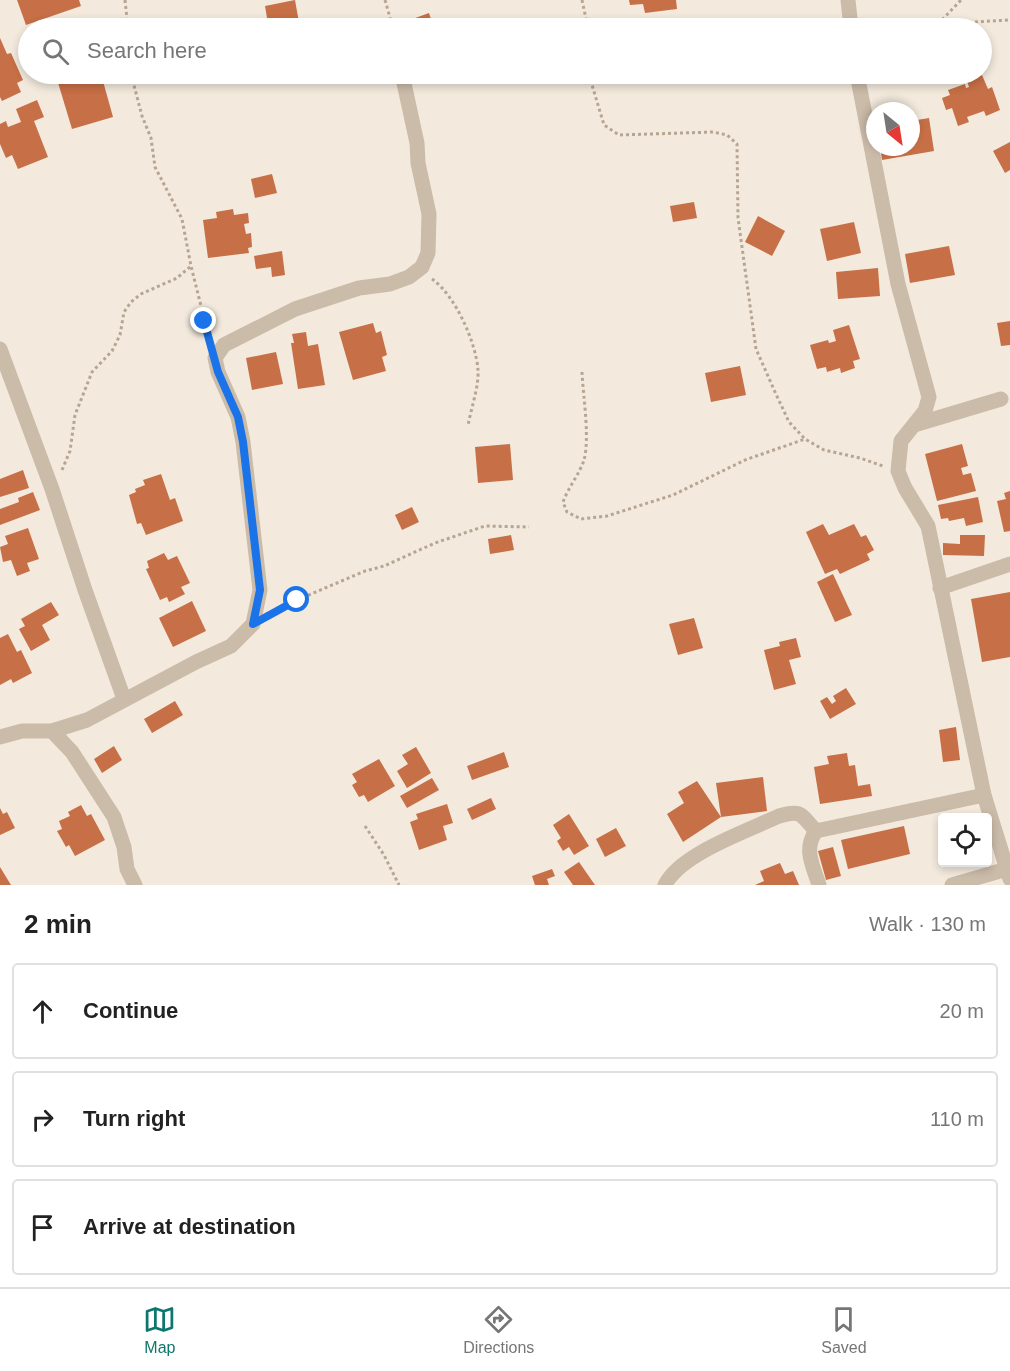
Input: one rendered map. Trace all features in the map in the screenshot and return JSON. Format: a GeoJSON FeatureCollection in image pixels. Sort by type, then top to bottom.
{"type":"FeatureCollection","features":[{"type":"Feature","properties":{"kind":"street"},"geometry":{"type":"LineString","coordinates":[[848,0],[849,18]]}},
{"type":"Feature","properties":{"kind":"street"},"geometry":{"type":"LineString","coordinates":[[0,737],[22,731],[52,731],[87,720],[231,646],[253,624],[260,590],[243,442],[238,417],[218,372],[215,358],[224,345],[295,309],[359,288],[390,284],[409,277],[422,267],[428,253],[429,214],[404,84]]}},
{"type":"Feature","properties":{"kind":"street"},"geometry":{"type":"LineString","coordinates":[[859,84],[898,284],[929,398],[925,411],[901,441],[898,471],[905,488],[928,526],[984,795],[1008,874],[952,885]]}},
{"type":"Feature","properties":{"kind":"street"},"geometry":{"type":"LineString","coordinates":[[0,349],[52,489],[124,699]]}},
{"type":"Feature","properties":{"kind":"street"},"geometry":{"type":"LineString","coordinates":[[914,424],[1001,399]]}},
{"type":"Feature","properties":{"kind":"street"},"geometry":{"type":"LineString","coordinates":[[940,588],[1010,564]]}},
{"type":"Feature","properties":{"kind":"street"},"geometry":{"type":"LineString","coordinates":[[52,731],[72,752],[114,817],[124,847],[128,869],[135,885]]}},
{"type":"Feature","properties":{"kind":"street"},"geometry":{"type":"LineString","coordinates":[[819,885],[808,849],[810,839],[816,831],[984,795]]}},
{"type":"Feature","properties":{"kind":"street"},"geometry":{"type":"LineString","coordinates":[[665,885],[668,878],[687,860],[779,816],[793,812],[801,814],[816,831]]}},
{"type":"Feature","properties":{"kind":"path"},"geometry":{"type":"LineString","coordinates":[[125,0],[127,18]]}},
{"type":"Feature","properties":{"kind":"path"},"geometry":{"type":"LineString","coordinates":[[385,0],[390,18]]}},
{"type":"Feature","properties":{"kind":"path"},"geometry":{"type":"LineString","coordinates":[[582,0],[586,18]]}},
{"type":"Feature","properties":{"kind":"path"},"geometry":{"type":"LineString","coordinates":[[944,18],[961,0]]}},
{"type":"Feature","properties":{"kind":"path"},"geometry":{"type":"LineString","coordinates":[[992,21],[1010,20]]}},
{"type":"Feature","properties":{"kind":"path"},"geometry":{"type":"LineString","coordinates":[[134,84],[142,116],[151,138],[155,167],[182,219],[191,266],[215,358]]}},
{"type":"Feature","properties":{"kind":"path"},"geometry":{"type":"LineString","coordinates":[[592,84],[604,125],[619,135],[713,132],[727,135],[737,144],[738,218],[756,349],[789,422],[804,439],[824,450],[860,458],[898,471]]}},
{"type":"Feature","properties":{"kind":"path"},"geometry":{"type":"LineString","coordinates":[[52,489],[70,451],[75,414],[92,372],[112,351],[120,334],[124,312],[141,294],[177,278],[191,266]]}},
{"type":"Feature","properties":{"kind":"path"},"geometry":{"type":"LineString","coordinates":[[418,270],[442,285],[459,313],[475,350],[478,372],[468,426]]}},
{"type":"Feature","properties":{"kind":"path"},"geometry":{"type":"LineString","coordinates":[[582,372],[586,436],[584,461],[568,488],[563,502],[567,512],[581,519],[607,516],[673,495],[745,460],[804,439]]}},
{"type":"Feature","properties":{"kind":"path"},"geometry":{"type":"LineString","coordinates":[[253,624],[297,600],[435,543],[485,526],[529,527]]}},
{"type":"Feature","properties":{"kind":"path"},"geometry":{"type":"LineString","coordinates":[[365,826],[384,855],[399,885]]}},
{"type":"Feature","properties":{"kind":"building"},"geometry":{"type":"Polygon","coordinates":[[[17,0],[79,0],[81,6],[46,18],[23,18],[17,0]]]}},
{"type":"Feature","properties":{"kind":"building"},"geometry":{"type":"Polygon","coordinates":[[[295,0],[298,18],[267,18],[265,6],[295,0]]]}},
{"type":"Feature","properties":{"kind":"building"},"geometry":{"type":"Polygon","coordinates":[[[629,0],[676,0],[677,9],[645,13],[643,4],[630,5],[629,0]]]}},
{"type":"Feature","properties":{"kind":"building"},"geometry":{"type":"Polygon","coordinates":[[[429,13],[431,18],[415,18],[429,13]]]}},
{"type":"Feature","properties":{"kind":"building"},"geometry":{"type":"Polygon","coordinates":[[[0,38],[7,54],[11,53],[18,69],[17,83],[21,92],[2,101],[0,97],[0,38]]]}},
{"type":"Feature","properties":{"kind":"building"},"geometry":{"type":"Polygon","coordinates":[[[58,84],[104,84],[113,117],[72,129],[58,84]]]}},
{"type":"Feature","properties":{"kind":"building"},"geometry":{"type":"Polygon","coordinates":[[[965,84],[966,88],[969,87],[968,84],[986,84],[988,89],[992,87],[1000,110],[986,116],[984,111],[967,117],[969,122],[958,126],[952,108],[946,110],[942,98],[950,95],[948,90],[965,84]]]}},
{"type":"Feature","properties":{"kind":"building"},"geometry":{"type":"Polygon","coordinates":[[[37,100],[44,117],[34,121],[48,157],[18,169],[12,155],[6,158],[0,144],[0,124],[6,121],[8,127],[21,122],[16,109],[37,100]]]}},
{"type":"Feature","properties":{"kind":"building"},"geometry":{"type":"Polygon","coordinates":[[[929,118],[934,151],[920,153],[920,120],[929,118]]]}},
{"type":"Feature","properties":{"kind":"building"},"geometry":{"type":"Polygon","coordinates":[[[1010,142],[1010,170],[1005,173],[993,151],[1010,142]]]}},
{"type":"Feature","properties":{"kind":"building"},"geometry":{"type":"Polygon","coordinates":[[[881,156],[905,156],[882,160],[881,156]]]}},
{"type":"Feature","properties":{"kind":"building"},"geometry":{"type":"Polygon","coordinates":[[[272,174],[277,193],[255,198],[251,179],[272,174]]]}},
{"type":"Feature","properties":{"kind":"building"},"geometry":{"type":"Polygon","coordinates":[[[694,202],[697,218],[673,222],[670,206],[694,202]]]}},
{"type":"Feature","properties":{"kind":"building"},"geometry":{"type":"Polygon","coordinates":[[[233,209],[234,215],[248,213],[249,223],[244,224],[246,234],[251,233],[252,247],[248,248],[249,253],[208,258],[203,220],[217,218],[216,212],[233,209]]]}},
{"type":"Feature","properties":{"kind":"building"},"geometry":{"type":"Polygon","coordinates":[[[758,216],[785,231],[772,256],[745,242],[758,216]]]}},
{"type":"Feature","properties":{"kind":"building"},"geometry":{"type":"Polygon","coordinates":[[[854,222],[861,253],[827,261],[820,229],[854,222]]]}},
{"type":"Feature","properties":{"kind":"building"},"geometry":{"type":"Polygon","coordinates":[[[949,246],[955,275],[910,283],[905,254],[949,246]]]}},
{"type":"Feature","properties":{"kind":"building"},"geometry":{"type":"Polygon","coordinates":[[[282,251],[285,275],[272,277],[271,267],[256,269],[254,256],[282,251]]]}},
{"type":"Feature","properties":{"kind":"building"},"geometry":{"type":"Polygon","coordinates":[[[878,268],[880,296],[838,299],[836,272],[878,268]]]}},
{"type":"Feature","properties":{"kind":"building"},"geometry":{"type":"Polygon","coordinates":[[[1010,321],[1010,345],[1001,346],[997,323],[1010,321]]]}},
{"type":"Feature","properties":{"kind":"building"},"geometry":{"type":"Polygon","coordinates":[[[373,323],[376,333],[381,331],[387,355],[382,357],[386,371],[353,380],[339,332],[373,323]]]}},
{"type":"Feature","properties":{"kind":"building"},"geometry":{"type":"Polygon","coordinates":[[[849,325],[860,359],[853,361],[855,368],[841,373],[840,368],[827,372],[826,367],[817,369],[810,345],[828,340],[829,343],[836,341],[833,330],[849,325]]]}},
{"type":"Feature","properties":{"kind":"building"},"geometry":{"type":"Polygon","coordinates":[[[306,332],[308,346],[318,344],[325,385],[298,389],[291,343],[294,343],[292,334],[306,332]]]}},
{"type":"Feature","properties":{"kind":"building"},"geometry":{"type":"Polygon","coordinates":[[[276,352],[283,384],[252,390],[246,358],[276,352]]]}},
{"type":"Feature","properties":{"kind":"building"},"geometry":{"type":"Polygon","coordinates":[[[740,366],[746,395],[711,402],[705,373],[740,366]]]}},
{"type":"Feature","properties":{"kind":"building"},"geometry":{"type":"Polygon","coordinates":[[[510,444],[513,480],[478,483],[475,447],[510,444]]]}},
{"type":"Feature","properties":{"kind":"building"},"geometry":{"type":"Polygon","coordinates":[[[962,444],[968,466],[961,468],[963,475],[971,473],[976,491],[937,501],[925,454],[962,444]]]}},
{"type":"Feature","properties":{"kind":"building"},"geometry":{"type":"Polygon","coordinates":[[[23,470],[29,488],[0,497],[0,479],[23,470]]]}},
{"type":"Feature","properties":{"kind":"building"},"geometry":{"type":"Polygon","coordinates":[[[161,474],[170,500],[175,498],[183,521],[146,535],[141,523],[137,524],[129,495],[136,492],[135,489],[145,485],[143,480],[161,474]]]}},
{"type":"Feature","properties":{"kind":"building"},"geometry":{"type":"Polygon","coordinates":[[[1010,491],[1010,531],[1004,532],[997,501],[1006,499],[1004,493],[1010,491]]]}},
{"type":"Feature","properties":{"kind":"building"},"geometry":{"type":"Polygon","coordinates":[[[33,492],[40,510],[0,525],[0,509],[19,502],[18,498],[33,492]]]}},
{"type":"Feature","properties":{"kind":"building"},"geometry":{"type":"Polygon","coordinates":[[[978,497],[983,522],[966,526],[964,518],[949,521],[948,518],[941,519],[938,505],[978,497]]]}},
{"type":"Feature","properties":{"kind":"building"},"geometry":{"type":"Polygon","coordinates":[[[412,507],[419,522],[402,530],[395,515],[412,507]]]}},
{"type":"Feature","properties":{"kind":"building"},"geometry":{"type":"Polygon","coordinates":[[[823,524],[829,535],[854,524],[861,537],[866,535],[874,550],[867,554],[870,560],[840,574],[837,569],[825,574],[806,532],[823,524]]]}},
{"type":"Feature","properties":{"kind":"building"},"geometry":{"type":"Polygon","coordinates":[[[28,528],[39,559],[27,563],[30,571],[17,576],[11,560],[3,562],[0,547],[8,544],[5,536],[28,528]]]}},
{"type":"Feature","properties":{"kind":"building"},"geometry":{"type":"Polygon","coordinates":[[[511,535],[514,550],[490,554],[488,539],[511,535]]]}},
{"type":"Feature","properties":{"kind":"building"},"geometry":{"type":"Polygon","coordinates":[[[960,535],[985,535],[984,556],[943,555],[943,543],[960,544],[960,535]]]}},
{"type":"Feature","properties":{"kind":"building"},"geometry":{"type":"Polygon","coordinates":[[[164,553],[168,560],[177,556],[190,583],[181,587],[185,594],[169,602],[167,597],[160,600],[146,569],[149,568],[147,561],[164,553]]]}},
{"type":"Feature","properties":{"kind":"building"},"geometry":{"type":"Polygon","coordinates":[[[833,574],[852,615],[835,622],[817,582],[833,574]]]}},
{"type":"Feature","properties":{"kind":"building"},"geometry":{"type":"Polygon","coordinates":[[[1010,592],[1010,657],[982,662],[971,599],[1010,592]]]}},
{"type":"Feature","properties":{"kind":"building"},"geometry":{"type":"Polygon","coordinates":[[[192,601],[206,631],[173,647],[159,618],[192,601]]]}},
{"type":"Feature","properties":{"kind":"building"},"geometry":{"type":"Polygon","coordinates":[[[51,602],[59,615],[42,625],[50,640],[31,651],[19,629],[25,626],[21,619],[51,602]]]}},
{"type":"Feature","properties":{"kind":"building"},"geometry":{"type":"Polygon","coordinates":[[[694,618],[703,648],[678,655],[669,624],[694,618]]]}},
{"type":"Feature","properties":{"kind":"building"},"geometry":{"type":"Polygon","coordinates":[[[8,634],[17,652],[21,650],[32,673],[13,683],[11,679],[0,685],[0,638],[8,634]]]}},
{"type":"Feature","properties":{"kind":"building"},"geometry":{"type":"Polygon","coordinates":[[[796,638],[801,657],[789,660],[796,684],[774,690],[764,650],[780,646],[779,642],[796,638]]]}},
{"type":"Feature","properties":{"kind":"building"},"geometry":{"type":"Polygon","coordinates":[[[846,688],[856,704],[830,719],[820,701],[827,697],[832,704],[836,701],[833,696],[846,688]]]}},
{"type":"Feature","properties":{"kind":"building"},"geometry":{"type":"Polygon","coordinates":[[[175,701],[183,715],[152,733],[144,719],[175,701]]]}},
{"type":"Feature","properties":{"kind":"building"},"geometry":{"type":"Polygon","coordinates":[[[956,727],[960,760],[943,762],[939,730],[956,727]]]}},
{"type":"Feature","properties":{"kind":"building"},"geometry":{"type":"Polygon","coordinates":[[[114,746],[122,760],[102,773],[94,759],[114,746]]]}},
{"type":"Feature","properties":{"kind":"building"},"geometry":{"type":"Polygon","coordinates":[[[416,747],[431,773],[407,788],[397,771],[408,764],[402,755],[416,747]]]}},
{"type":"Feature","properties":{"kind":"building"},"geometry":{"type":"Polygon","coordinates":[[[504,752],[509,767],[472,780],[467,766],[504,752]]]}},
{"type":"Feature","properties":{"kind":"building"},"geometry":{"type":"Polygon","coordinates":[[[847,753],[849,766],[855,765],[858,786],[870,784],[872,796],[820,804],[814,767],[829,764],[827,756],[847,753]]]}},
{"type":"Feature","properties":{"kind":"building"},"geometry":{"type":"Polygon","coordinates":[[[379,759],[395,786],[368,802],[364,795],[359,797],[352,785],[357,782],[352,774],[379,759]]]}},
{"type":"Feature","properties":{"kind":"building"},"geometry":{"type":"Polygon","coordinates":[[[763,777],[767,811],[721,817],[716,783],[763,777]]]}},
{"type":"Feature","properties":{"kind":"building"},"geometry":{"type":"Polygon","coordinates":[[[432,778],[439,790],[407,808],[400,796],[432,778]]]}},
{"type":"Feature","properties":{"kind":"building"},"geometry":{"type":"Polygon","coordinates":[[[697,781],[721,817],[683,842],[667,814],[684,803],[678,792],[697,781]]]}},
{"type":"Feature","properties":{"kind":"building"},"geometry":{"type":"Polygon","coordinates":[[[491,798],[496,809],[472,820],[467,809],[491,798]]]}},
{"type":"Feature","properties":{"kind":"building"},"geometry":{"type":"Polygon","coordinates":[[[447,804],[453,823],[443,826],[447,840],[419,850],[410,822],[418,819],[416,814],[447,804]]]}},
{"type":"Feature","properties":{"kind":"building"},"geometry":{"type":"Polygon","coordinates":[[[81,805],[87,816],[91,814],[105,840],[75,856],[69,845],[66,847],[57,831],[62,829],[59,821],[70,816],[68,812],[81,805]]]}},
{"type":"Feature","properties":{"kind":"building"},"geometry":{"type":"Polygon","coordinates":[[[0,808],[3,814],[7,812],[15,828],[0,835],[0,808]]]}},
{"type":"Feature","properties":{"kind":"building"},"geometry":{"type":"Polygon","coordinates":[[[569,814],[589,846],[574,855],[569,847],[563,851],[557,841],[561,838],[553,825],[569,814]]]}},
{"type":"Feature","properties":{"kind":"building"},"geometry":{"type":"Polygon","coordinates":[[[904,826],[910,854],[848,869],[841,840],[904,826]]]}},
{"type":"Feature","properties":{"kind":"building"},"geometry":{"type":"Polygon","coordinates":[[[616,828],[626,846],[605,857],[596,839],[616,828]]]}},
{"type":"Feature","properties":{"kind":"building"},"geometry":{"type":"Polygon","coordinates":[[[833,847],[841,876],[826,880],[818,851],[833,847]]]}},
{"type":"Feature","properties":{"kind":"building"},"geometry":{"type":"Polygon","coordinates":[[[579,862],[595,885],[573,885],[564,872],[579,862]]]}},
{"type":"Feature","properties":{"kind":"building"},"geometry":{"type":"Polygon","coordinates":[[[780,863],[785,874],[793,871],[799,885],[755,885],[764,881],[760,871],[780,863]]]}},
{"type":"Feature","properties":{"kind":"building"},"geometry":{"type":"Polygon","coordinates":[[[0,867],[11,885],[0,885],[0,867]]]}},
{"type":"Feature","properties":{"kind":"building"},"geometry":{"type":"Polygon","coordinates":[[[552,869],[555,876],[547,879],[549,885],[535,885],[532,876],[552,869]]]}},
{"type":"Feature","properties":{"kind":"route"},"geometry":{"type":"LineString","coordinates":[[204,321],[218,372],[238,417],[243,442],[260,590],[253,624],[297,600]]}}]}
